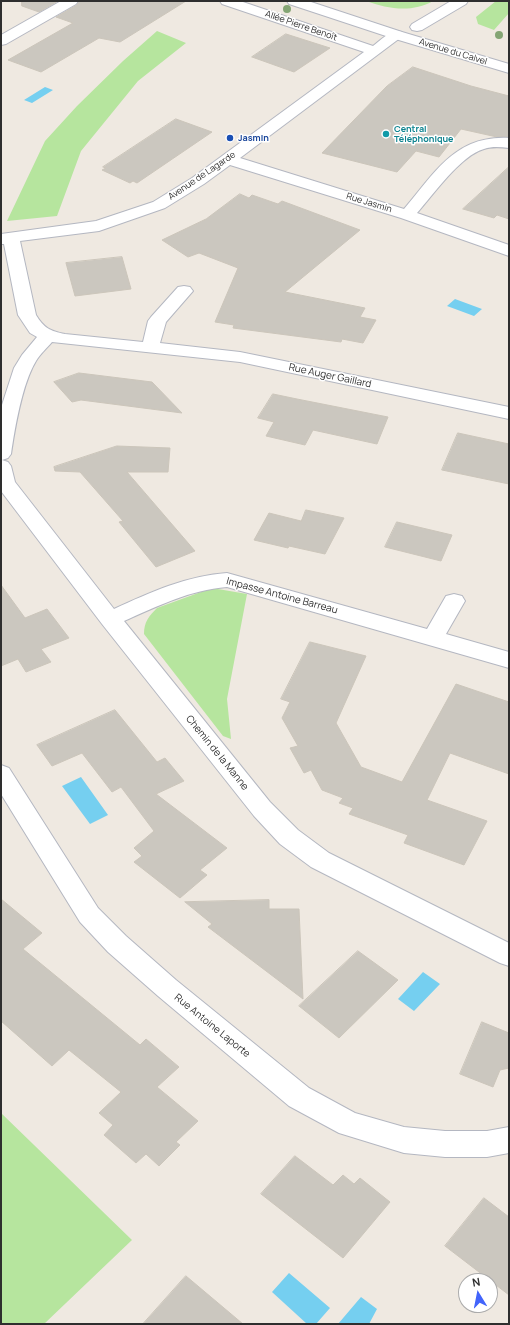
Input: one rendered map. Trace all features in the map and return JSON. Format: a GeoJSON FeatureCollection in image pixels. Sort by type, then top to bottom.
{"type":"FeatureCollection","features":[{"type":"Feature","properties":{"kind":"street"},"geometry":{"type":"LineString","coordinates":[[1,41],[71,1]]}},
{"type":"Feature","properties":{"kind":"street","name":"Allée Pierre Benoît"},"geometry":{"type":"LineString","coordinates":[[227,1],[376,52]]}},
{"type":"Feature","properties":{"kind":"street"},"geometry":{"type":"LineString","coordinates":[[294,1],[399,26]]}},
{"type":"Feature","properties":{"kind":"street"},"geometry":{"type":"LineString","coordinates":[[336,1],[399,26]]}},
{"type":"Feature","properties":{"kind":"street","name":"Avenue de Lagarde"},"geometry":{"type":"LineString","coordinates":[[6,238],[99,226],[159,205],[180,193],[376,52],[399,26],[417,27],[461,1]]}},
{"type":"Feature","properties":{"kind":"street","name":"Avenue du Calvel"},"geometry":{"type":"LineString","coordinates":[[399,26],[509,69]]}},
{"type":"Feature","properties":{"kind":"street","name":"Avenue du Calvel"},"geometry":{"type":"LineString","coordinates":[[417,27],[509,57]]}},
{"type":"Feature","properties":{"kind":"street"},"geometry":{"type":"LineString","coordinates":[[407,215],[457,158],[473,147],[496,142],[509,143]]}},
{"type":"Feature","properties":{"kind":"street","name":"Rue Jasmin"},"geometry":{"type":"LineString","coordinates":[[227,159],[407,215],[509,251]]}},
{"type":"Feature","properties":{"kind":"street"},"geometry":{"type":"LineString","coordinates":[[1,454],[20,377],[28,360],[48,336],[36,329],[27,315],[6,238]]}},
{"type":"Feature","properties":{"kind":"street"},"geometry":{"type":"LineString","coordinates":[[150,348],[157,321],[184,290]]}},
{"type":"Feature","properties":{"kind":"street","name":"Rue Auger Gaillard"},"geometry":{"type":"LineString","coordinates":[[48,336],[240,357],[509,413]]}},
{"type":"Feature","properties":{"kind":"street","name":"Chemin de la Manne"},"geometry":{"type":"LineString","coordinates":[[1,466],[5,483],[110,619],[262,810],[289,836],[320,860],[509,955]]}},
{"type":"Feature","properties":{"kind":"street","name":"Impasse Antoine Barreau"},"geometry":{"type":"LineString","coordinates":[[110,619],[194,585],[211,580],[227,580],[509,660]]}},
{"type":"Feature","properties":{"kind":"street"},"geometry":{"type":"LineString","coordinates":[[433,638],[454,601]]}},
{"type":"Feature","properties":{"kind":"street","name":"Rue Antoine Laporte"},"geometry":{"type":"LineString","coordinates":[[1,774],[89,915],[117,944],[167,988],[300,1097],[349,1124],[404,1140],[444,1144],[487,1144],[509,1140]]}},
{"type":"Feature","properties":{"kind":"green space"},"geometry":{"type":"Polygon","coordinates":[[[366,1],[433,1],[417,7],[391,8],[366,1]]]}},
{"type":"Feature","properties":{"kind":"green space"},"geometry":{"type":"Polygon","coordinates":[[[496,1],[509,1],[509,13],[494,30],[478,24],[476,17],[496,1]]]}},
{"type":"Feature","properties":{"kind":"green space"},"geometry":{"type":"Polygon","coordinates":[[[157,31],[186,43],[138,81],[81,151],[57,216],[7,221],[45,141],[77,106],[123,61],[157,31]]]}},
{"type":"Feature","properties":{"kind":"green space"},"geometry":{"type":"Polygon","coordinates":[[[212,588],[247,594],[227,699],[231,739],[223,736],[144,634],[145,626],[148,620],[157,608],[212,588]]]}},
{"type":"Feature","properties":{"kind":"green space"},"geometry":{"type":"Polygon","coordinates":[[[1,1113],[132,1240],[44,1324],[1,1324],[1,1113]]]}},
{"type":"Feature","properties":{"kind":"water"},"geometry":{"type":"Polygon","coordinates":[[[45,87],[53,90],[32,103],[24,100],[45,87]]]}},
{"type":"Feature","properties":{"kind":"water"},"geometry":{"type":"Polygon","coordinates":[[[455,299],[482,309],[474,316],[447,306],[455,299]]]}},
{"type":"Feature","properties":{"kind":"water"},"geometry":{"type":"Polygon","coordinates":[[[81,777],[108,815],[90,824],[62,786],[81,777]]]}},
{"type":"Feature","properties":{"kind":"water"},"geometry":{"type":"Polygon","coordinates":[[[423,972],[440,984],[414,1011],[398,999],[423,972]]]}},
{"type":"Feature","properties":{"kind":"water"},"geometry":{"type":"Polygon","coordinates":[[[289,1273],[330,1308],[316,1324],[307,1324],[272,1292],[289,1273]]]}},
{"type":"Feature","properties":{"kind":"water"},"geometry":{"type":"Polygon","coordinates":[[[361,1297],[377,1309],[369,1324],[338,1324],[361,1297]]]}},
{"type":"Feature","properties":{"kind":"building"},"geometry":{"type":"Polygon","coordinates":[[[22,1],[58,1],[39,12],[22,6],[22,1]]]}},
{"type":"Feature","properties":{"kind":"building"},"geometry":{"type":"Polygon","coordinates":[[[79,1],[186,1],[120,42],[99,38],[41,72],[8,60],[73,23],[56,17],[77,5],[79,1]]]}},
{"type":"Feature","properties":{"kind":"building"},"geometry":{"type":"Polygon","coordinates":[[[286,34],[330,48],[294,72],[252,57],[286,34]]]}},
{"type":"Feature","properties":{"kind":"building"},"geometry":{"type":"Polygon","coordinates":[[[413,67],[471,86],[509,96],[509,137],[497,137],[461,129],[439,157],[416,151],[397,172],[322,153],[387,86],[413,67]]]}},
{"type":"Feature","properties":{"kind":"building"},"geometry":{"type":"Polygon","coordinates":[[[176,119],[212,132],[137,183],[133,181],[130,183],[102,170],[106,168],[103,167],[176,119]]]}},
{"type":"Feature","properties":{"kind":"building"},"geometry":{"type":"Polygon","coordinates":[[[509,167],[509,219],[497,215],[494,218],[463,209],[509,167]]]}},
{"type":"Feature","properties":{"kind":"building"},"geometry":{"type":"Polygon","coordinates":[[[240,194],[249,198],[252,195],[278,204],[282,201],[360,230],[285,292],[365,308],[360,317],[376,320],[363,343],[342,339],[341,342],[233,328],[234,325],[215,322],[238,268],[199,253],[188,257],[162,240],[206,219],[240,194]]]}},
{"type":"Feature","properties":{"kind":"building"},"geometry":{"type":"Polygon","coordinates":[[[122,257],[131,289],[75,296],[66,263],[122,257]]]}},
{"type":"Feature","properties":{"kind":"building"},"geometry":{"type":"Polygon","coordinates":[[[79,373],[152,382],[182,413],[81,400],[72,402],[54,382],[79,373]]]}},
{"type":"Feature","properties":{"kind":"building"},"geometry":{"type":"Polygon","coordinates":[[[273,394],[388,417],[377,444],[313,430],[305,445],[266,436],[274,422],[258,418],[273,394]]]}},
{"type":"Feature","properties":{"kind":"building"},"geometry":{"type":"Polygon","coordinates":[[[458,433],[509,444],[509,484],[442,470],[458,433]]]}},
{"type":"Feature","properties":{"kind":"building"},"geometry":{"type":"Polygon","coordinates":[[[117,446],[170,448],[168,472],[127,472],[195,551],[156,567],[119,522],[123,521],[80,472],[55,471],[54,467],[117,446]]]}},
{"type":"Feature","properties":{"kind":"building"},"geometry":{"type":"Polygon","coordinates":[[[306,510],[344,518],[325,554],[289,546],[288,548],[254,540],[269,513],[301,521],[306,510]]]}},
{"type":"Feature","properties":{"kind":"building"},"geometry":{"type":"Polygon","coordinates":[[[397,522],[452,535],[441,561],[385,547],[397,522]]]}},
{"type":"Feature","properties":{"kind":"building"},"geometry":{"type":"Polygon","coordinates":[[[1,585],[25,618],[47,609],[69,638],[41,649],[51,662],[26,672],[18,659],[1,666],[1,585]]]}},
{"type":"Feature","properties":{"kind":"building"},"geometry":{"type":"Polygon","coordinates":[[[310,642],[366,656],[336,723],[361,767],[402,782],[456,684],[509,702],[509,774],[450,753],[427,800],[487,821],[464,865],[404,843],[408,835],[349,814],[353,808],[339,803],[343,798],[322,790],[311,770],[304,773],[290,748],[298,746],[282,718],[290,702],[281,699],[310,642]]]}},
{"type":"Feature","properties":{"kind":"building"},"geometry":{"type":"Polygon","coordinates":[[[115,710],[157,762],[165,758],[184,781],[156,794],[227,848],[200,870],[207,875],[180,898],[134,862],[142,856],[134,848],[154,831],[121,787],[112,792],[82,753],[52,766],[37,745],[115,710]]]}},
{"type":"Feature","properties":{"kind":"building"},"geometry":{"type":"Polygon","coordinates":[[[1,899],[42,933],[23,949],[140,1045],[146,1039],[179,1067],[157,1087],[198,1121],[176,1142],[180,1145],[159,1166],[146,1154],[136,1163],[104,1135],[113,1125],[99,1113],[121,1092],[69,1050],[52,1066],[1,1021],[1,899]]]}},
{"type":"Feature","properties":{"kind":"building"},"geometry":{"type":"Polygon","coordinates":[[[269,900],[269,909],[299,909],[303,999],[208,927],[212,924],[185,902],[269,900]]]}},
{"type":"Feature","properties":{"kind":"building"},"geometry":{"type":"Polygon","coordinates":[[[358,951],[398,980],[339,1038],[299,1006],[358,951]]]}},
{"type":"Feature","properties":{"kind":"building"},"geometry":{"type":"Polygon","coordinates":[[[482,1022],[509,1033],[509,1068],[500,1070],[493,1087],[460,1074],[482,1022]]]}},
{"type":"Feature","properties":{"kind":"building"},"geometry":{"type":"Polygon","coordinates":[[[295,1156],[333,1185],[343,1175],[354,1184],[360,1178],[390,1202],[343,1258],[261,1194],[295,1156]]]}},
{"type":"Feature","properties":{"kind":"building"},"geometry":{"type":"Polygon","coordinates":[[[484,1198],[509,1217],[509,1295],[498,1287],[498,1273],[480,1273],[445,1246],[484,1198]]]}},
{"type":"Feature","properties":{"kind":"building"},"geometry":{"type":"Polygon","coordinates":[[[186,1276],[243,1324],[143,1324],[186,1276]]]}},
{"type":"Feature","properties":{"kind":"place","name":"Central Téléphonique"},"geometry":{"type":"Point","coordinates":[386,134]}},
{"type":"Feature","properties":{"kind":"place","name":"Jasmin"},"geometry":{"type":"Point","coordinates":[230,138]}}]}
